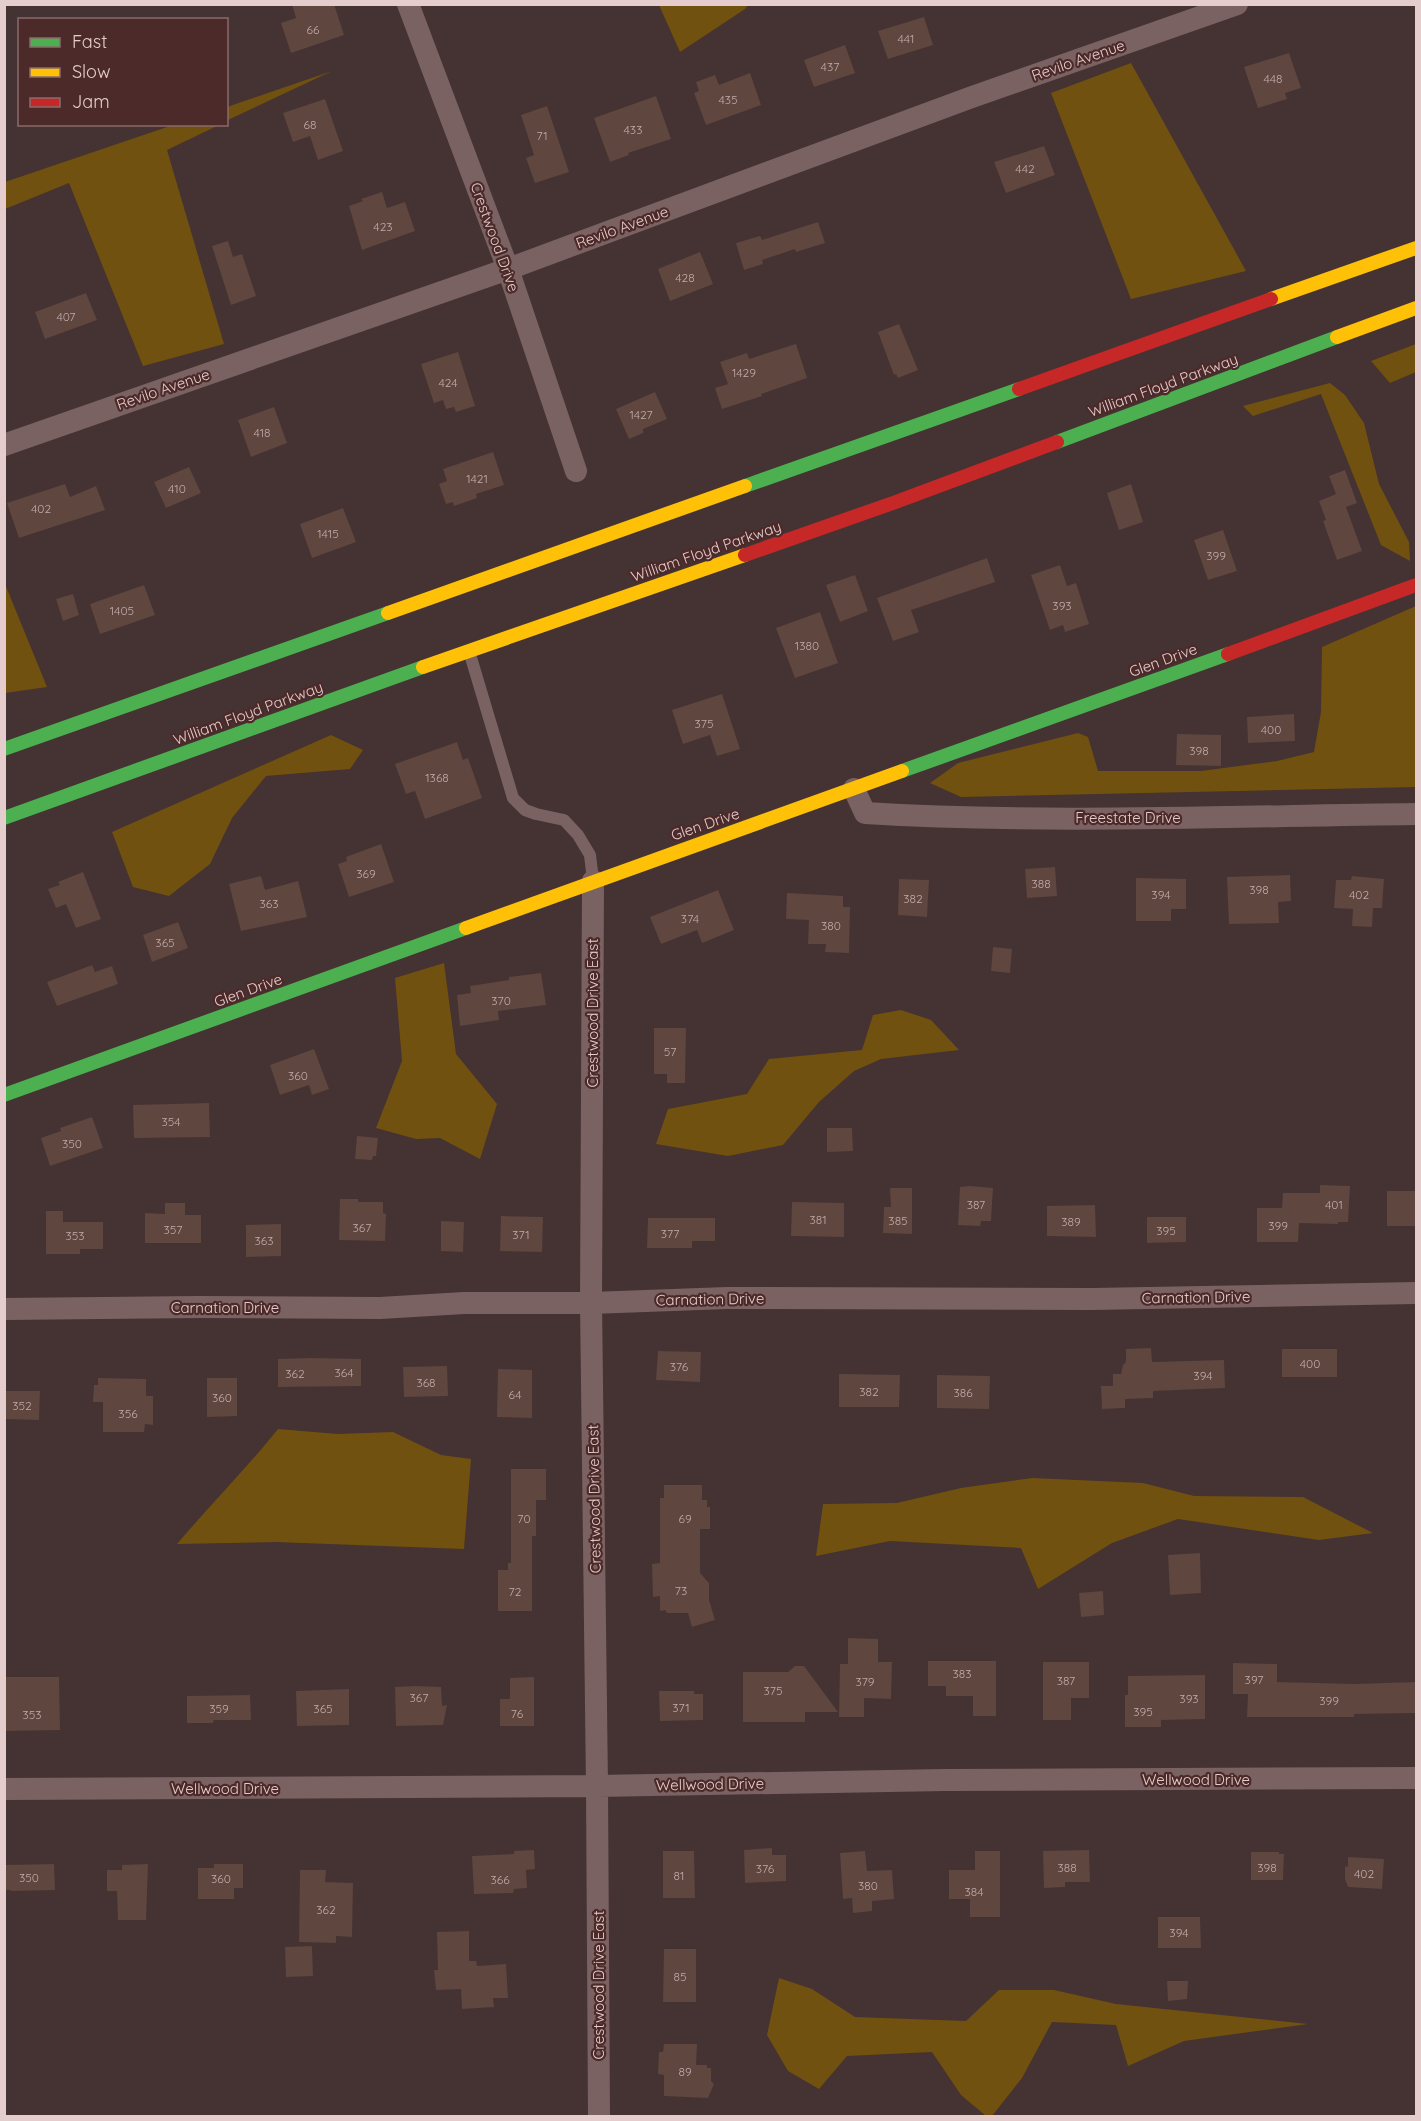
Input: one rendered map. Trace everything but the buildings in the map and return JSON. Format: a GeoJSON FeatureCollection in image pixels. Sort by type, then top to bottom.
{"type":"FeatureCollection","features":[{"type":"Feature","properties":{"kind":"main road"},"geometry":{"type":"LineString","coordinates":[[4,749],[1416,248]]}},
{"type":"Feature","properties":{"kind":"main road","name":"William Floyd Parkway"},"geometry":{"type":"LineString","coordinates":[[4,818],[469,651],[892,503],[1416,308]]}},
{"type":"Feature","properties":{"kind":"main road","name":"Glen Drive"},"geometry":{"type":"LineString","coordinates":[[4,1095],[1416,585]]}},
{"type":"Feature","properties":{"kind":"street","name":"Crestwood Drive"},"geometry":{"type":"LineString","coordinates":[[408,4],[508,269],[576,471]]}},
{"type":"Feature","properties":{"kind":"street","name":"Revilo Avenue"},"geometry":{"type":"LineString","coordinates":[[4,445],[508,269],[972,97],[1237,4]]}},
{"type":"Feature","properties":{"kind":"street","name":"Freestate Drive"},"geometry":{"type":"LineString","coordinates":[[854,789],[865,813],[916,816],[1090,818],[1416,814]]}},
{"type":"Feature","properties":{"kind":"street","name":"Crestwood Drive East"},"geometry":{"type":"LineString","coordinates":[[593,881],[591,1303],[599,2116]]}},
{"type":"Feature","properties":{"kind":"street","name":"Carnation Drive"},"geometry":{"type":"LineString","coordinates":[[4,1310],[199,1306],[380,1308],[464,1303],[591,1303],[727,1298],[1080,1299],[1416,1293]]}},
{"type":"Feature","properties":{"kind":"street","name":"Wellwood Drive"},"geometry":{"type":"LineString","coordinates":[[4,1789],[597,1786],[900,1780],[1416,1778]]}},
{"type":"Feature","properties":{"kind":"lane"},"geometry":{"type":"LineString","coordinates":[[469,651],[513,798],[525,810],[564,820],[583,839],[590,855],[593,881]]}},
{"type":"Feature","properties":{"kind":"shaded area"},"geometry":{"type":"Polygon","coordinates":[[[659,5],[748,5],[680,52],[659,5]]]}},
{"type":"Feature","properties":{"kind":"shaded area"},"geometry":{"type":"Polygon","coordinates":[[[1131,63],[1246,271],[1131,299],[1051,93],[1131,63]]]}},
{"type":"Feature","properties":{"kind":"shaded area"},"geometry":{"type":"Polygon","coordinates":[[[332,71],[228,120],[228,107],[332,71]]]}},
{"type":"Feature","properties":{"kind":"shaded area"},"geometry":{"type":"Polygon","coordinates":[[[170,126],[217,126],[167,150],[224,344],[143,366],[69,183],[5,209],[5,182],[170,126]]]}},
{"type":"Feature","properties":{"kind":"shaded area"},"geometry":{"type":"Polygon","coordinates":[[[1416,344],[1416,372],[1390,383],[1371,361],[1416,344]]]}},
{"type":"Feature","properties":{"kind":"shaded area"},"geometry":{"type":"Polygon","coordinates":[[[1330,383],[1345,395],[1364,423],[1379,484],[1409,542],[1410,561],[1381,545],[1321,394],[1253,416],[1243,406],[1330,383]]]}},
{"type":"Feature","properties":{"kind":"shaded area"},"geometry":{"type":"Polygon","coordinates":[[[5,584],[47,687],[5,693],[5,584]]]}},
{"type":"Feature","properties":{"kind":"shaded area"},"geometry":{"type":"Polygon","coordinates":[[[1416,606],[1416,787],[961,797],[930,783],[958,763],[1078,733],[1088,737],[1098,771],[1201,771],[1277,761],[1314,752],[1321,712],[1322,647],[1416,606]]]}},
{"type":"Feature","properties":{"kind":"shaded area"},"geometry":{"type":"Polygon","coordinates":[[[331,735],[363,750],[350,769],[266,776],[232,818],[210,864],[169,896],[133,887],[112,832],[331,735]]]}},
{"type":"Feature","properties":{"kind":"shaded area"},"geometry":{"type":"Polygon","coordinates":[[[444,963],[456,1054],[497,1104],[480,1159],[440,1138],[416,1139],[376,1128],[402,1061],[395,978],[444,963]]]}},
{"type":"Feature","properties":{"kind":"shaded area"},"geometry":{"type":"Polygon","coordinates":[[[901,1010],[931,1020],[959,1050],[881,1059],[854,1071],[819,1102],[783,1145],[728,1156],[656,1144],[668,1109],[747,1094],[769,1059],[862,1050],[873,1015],[901,1010]]]}},
{"type":"Feature","properties":{"kind":"shaded area"},"geometry":{"type":"Polygon","coordinates":[[[278,1429],[338,1434],[393,1432],[441,1455],[471,1459],[464,1549],[276,1542],[177,1544],[278,1429]]]}},
{"type":"Feature","properties":{"kind":"shaded area"},"geometry":{"type":"Polygon","coordinates":[[[1032,1478],[1143,1483],[1194,1496],[1303,1497],[1373,1533],[1319,1540],[1178,1519],[1112,1543],[1038,1589],[1021,1548],[890,1541],[816,1556],[823,1504],[897,1503],[961,1488],[1032,1478]]]}},
{"type":"Feature","properties":{"kind":"shaded area"},"geometry":{"type":"Polygon","coordinates":[[[779,1978],[812,1989],[855,2017],[966,2021],[999,1990],[1054,1990],[1116,2004],[1308,2024],[1184,2041],[1128,2066],[1116,2025],[1052,2022],[1022,2078],[992,2116],[986,2116],[961,2095],[932,2052],[847,2056],[819,2089],[788,2071],[767,2035],[779,1978]]]}},
{"type":"Feature","properties":{"kind":"traffic: fast"},"geometry":{"type":"LineString","coordinates":[[1057,442],[1337,337]]}},
{"type":"Feature","properties":{"kind":"traffic: fast"},"geometry":{"type":"LineString","coordinates":[[745,486],[1019,389]]}},
{"type":"Feature","properties":{"kind":"traffic: fast"},"geometry":{"type":"LineString","coordinates":[[4,749],[388,613]]}},
{"type":"Feature","properties":{"kind":"traffic: fast"},"geometry":{"type":"LineString","coordinates":[[902,771],[1228,654]]}},
{"type":"Feature","properties":{"kind":"traffic: fast"},"geometry":{"type":"LineString","coordinates":[[4,818],[423,667]]}},
{"type":"Feature","properties":{"kind":"traffic: fast"},"geometry":{"type":"LineString","coordinates":[[4,1095],[466,928]]}},
{"type":"Feature","properties":{"kind":"traffic: slow"},"geometry":{"type":"LineString","coordinates":[[1271,299],[1416,248]]}},
{"type":"Feature","properties":{"kind":"traffic: slow"},"geometry":{"type":"LineString","coordinates":[[1337,337],[1416,308]]}},
{"type":"Feature","properties":{"kind":"traffic: slow"},"geometry":{"type":"LineString","coordinates":[[388,613],[745,486]]}},
{"type":"Feature","properties":{"kind":"traffic: slow"},"geometry":{"type":"LineString","coordinates":[[423,667],[745,555]]}},
{"type":"Feature","properties":{"kind":"traffic: slow"},"geometry":{"type":"LineString","coordinates":[[466,928],[902,771]]}},
{"type":"Feature","properties":{"kind":"traffic: jam"},"geometry":{"type":"LineString","coordinates":[[1019,389],[1271,299]]}},
{"type":"Feature","properties":{"kind":"traffic: jam"},"geometry":{"type":"LineString","coordinates":[[745,555],[1057,442]]}},
{"type":"Feature","properties":{"kind":"traffic: jam"},"geometry":{"type":"LineString","coordinates":[[1228,654],[1416,585]]}}]}
